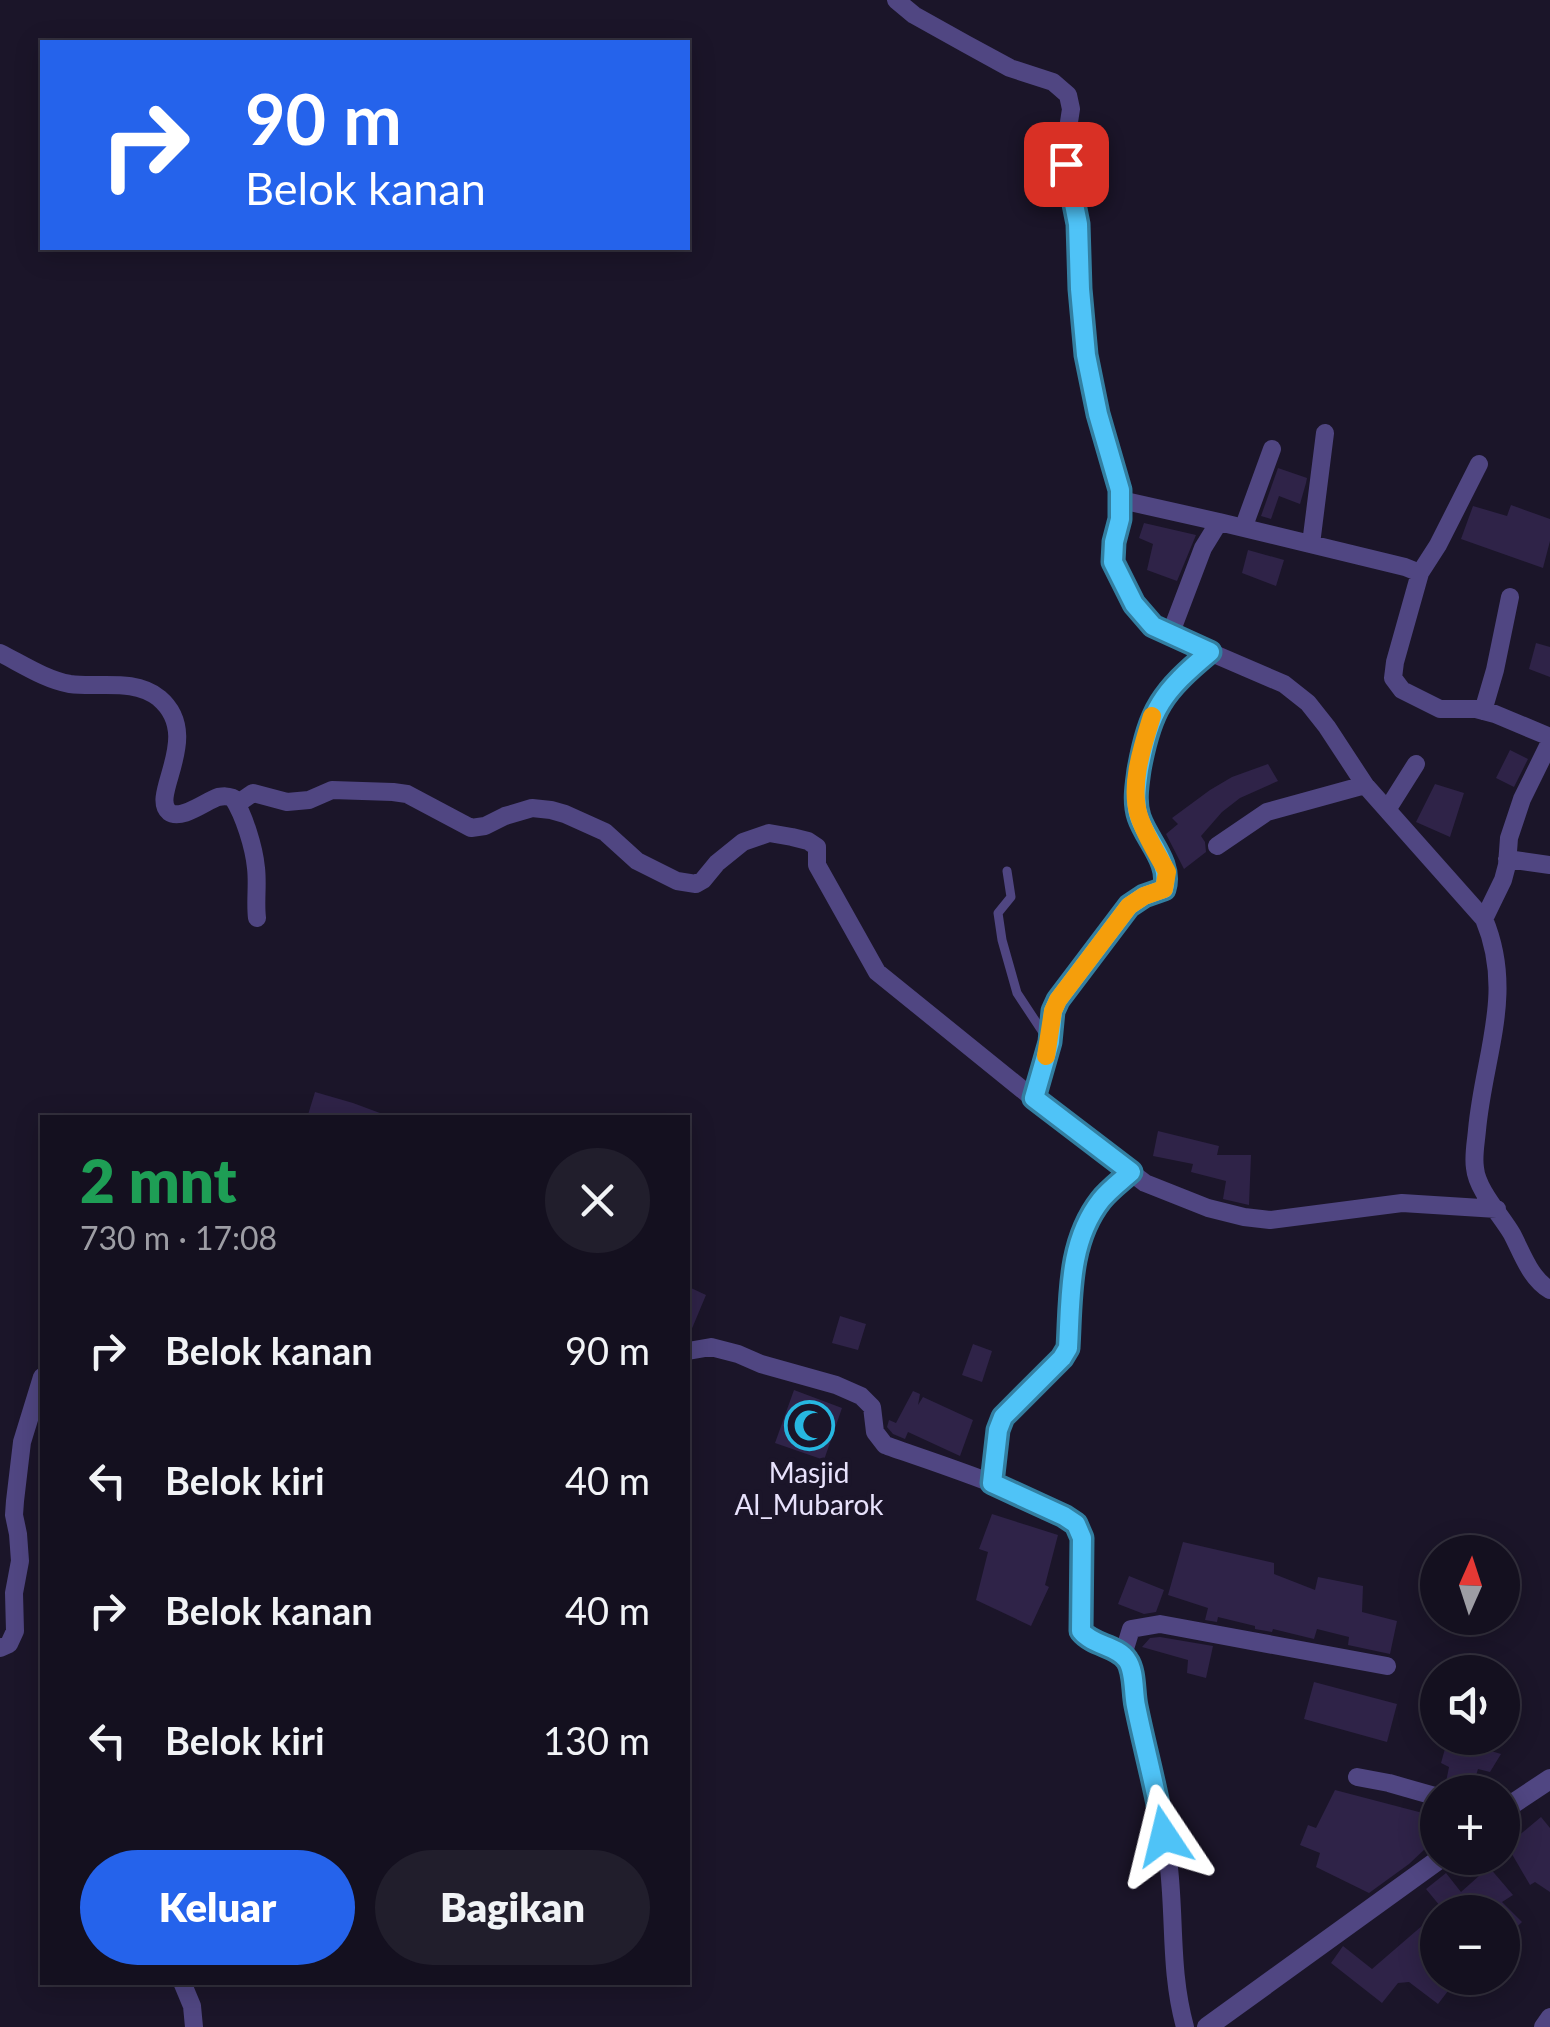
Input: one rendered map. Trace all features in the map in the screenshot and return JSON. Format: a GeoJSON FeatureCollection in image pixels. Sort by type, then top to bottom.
{"type":"FeatureCollection","features":[{"type":"Feature","properties":{"kind":"street"},"geometry":{"type":"LineString","coordinates":[[896,0],[914,15],[966,44],[1010,68],[1053,82],[1068,95],[1071,108],[1066,164],[1078,224],[1086,355],[1098,414],[1118,478],[1120,519],[1113,562],[1134,604],[1153,626],[1284,684],[1308,703],[1365,785],[1484,918],[1497,969],[1498,1007],[1480,1098],[1475,1170],[1480,1187],[1497,1209],[1534,1278],[1550,1290]]}},
{"type":"Feature","properties":{"kind":"street"},"geometry":{"type":"LineString","coordinates":[[1312,544],[1325,433]]}},
{"type":"Feature","properties":{"kind":"street"},"geometry":{"type":"LineString","coordinates":[[1244,526],[1272,449]]}},
{"type":"Feature","properties":{"kind":"street"},"geometry":{"type":"LineString","coordinates":[[1479,464],[1420,573],[1393,678],[1402,690],[1440,709],[1495,714],[1550,739],[1522,799],[1509,838],[1503,880],[1484,918]]}},
{"type":"Feature","properties":{"kind":"street"},"geometry":{"type":"LineString","coordinates":[[1120,500],[1244,526],[1420,573]]}},
{"type":"Feature","properties":{"kind":"street"},"geometry":{"type":"LineString","coordinates":[[1170,635],[1203,548],[1219,522]]}},
{"type":"Feature","properties":{"kind":"street"},"geometry":{"type":"LineString","coordinates":[[1483,711],[1510,597]]}},
{"type":"Feature","properties":{"kind":"street"},"geometry":{"type":"LineString","coordinates":[[1034,1098],[1058,1000],[1129,906],[1164,889],[1167,872],[1136,804],[1144,745],[1152,714],[1171,687],[1210,652]]}},
{"type":"Feature","properties":{"kind":"street"},"geometry":{"type":"LineString","coordinates":[[0,653],[70,684],[138,688],[156,696],[172,711],[178,744],[164,805],[176,814],[222,796],[233,798],[253,849],[257,918]]}},
{"type":"Feature","properties":{"kind":"street"},"geometry":{"type":"LineString","coordinates":[[1387,810],[1416,764]]}},
{"type":"Feature","properties":{"kind":"street"},"geometry":{"type":"LineString","coordinates":[[1216,846],[1267,812],[1365,785]]}},
{"type":"Feature","properties":{"kind":"street"},"geometry":{"type":"LineString","coordinates":[[237,804],[253,794],[287,802],[308,800],[332,790],[394,792],[407,794],[470,828],[532,808],[551,810],[605,832],[636,860],[677,881],[696,884],[743,842],[769,833],[808,841],[817,847],[817,865],[877,972],[1145,1183],[1208,1208],[1256,1219],[1402,1203],[1497,1209]]}},
{"type":"Feature","properties":{"kind":"street"},"geometry":{"type":"LineString","coordinates":[[1507,858],[1550,865]]}},
{"type":"Feature","properties":{"kind":"street"},"geometry":{"type":"LineString","coordinates":[[992,1483],[1003,1417],[1068,1348],[1072,1268],[1087,1223],[1102,1199],[1131,1172]]}},
{"type":"Feature","properties":{"kind":"street"},"geometry":{"type":"LineString","coordinates":[[690,1351],[711,1347],[836,1384],[872,1407],[875,1432],[885,1445],[992,1483],[1076,1524],[1082,1538],[1081,1631],[1123,1655],[1130,1667],[1169,1869],[1175,1974],[1185,2027]]}},
{"type":"Feature","properties":{"kind":"street"},"geometry":{"type":"LineString","coordinates":[[0,1648],[9,1644],[15,1632],[14,1593],[20,1560],[14,1502],[22,1442],[40,1384]]}},
{"type":"Feature","properties":{"kind":"street"},"geometry":{"type":"LineString","coordinates":[[1123,1655],[1131,1629],[1160,1624],[1387,1666]]}},
{"type":"Feature","properties":{"kind":"street"},"geometry":{"type":"LineString","coordinates":[[1358,1777],[1420,1791]]}},
{"type":"Feature","properties":{"kind":"street"},"geometry":{"type":"LineString","coordinates":[[1520,1799],[1550,1778]]}},
{"type":"Feature","properties":{"kind":"street"},"geometry":{"type":"LineString","coordinates":[[1207,2027],[1420,1874]]}},
{"type":"Feature","properties":{"kind":"street"},"geometry":{"type":"LineString","coordinates":[[183,1985],[192,2006],[194,2027]]}},
{"type":"Feature","properties":{"kind":"street"},"geometry":{"type":"LineString","coordinates":[[1542,2027],[1550,2017]]}},
{"type":"Feature","properties":{"kind":"lane"},"geometry":{"type":"LineString","coordinates":[[1007,871],[1011,897],[998,913],[1002,940],[1017,994],[1050,1042]]}},
{"type":"Feature","properties":{"kind":"building"},"geometry":{"type":"Polygon","coordinates":[[[1278,468],[1307,478],[1300,504],[1279,496],[1271,519],[1261,516],[1278,468]]]}},
{"type":"Feature","properties":{"kind":"building"},"geometry":{"type":"Polygon","coordinates":[[[1511,505],[1550,519],[1550,541],[1543,568],[1461,539],[1473,506],[1507,516],[1511,505]]]}},
{"type":"Feature","properties":{"kind":"building"},"geometry":{"type":"Polygon","coordinates":[[[1144,523],[1196,535],[1177,581],[1147,570],[1153,544],[1139,538],[1144,523]]]}},
{"type":"Feature","properties":{"kind":"building"},"geometry":{"type":"Polygon","coordinates":[[[1248,550],[1284,560],[1276,586],[1242,573],[1248,550]]]}},
{"type":"Feature","properties":{"kind":"building"},"geometry":{"type":"Polygon","coordinates":[[[1536,643],[1550,647],[1550,677],[1529,669],[1536,643]]]}},
{"type":"Feature","properties":{"kind":"building"},"geometry":{"type":"Polygon","coordinates":[[[1510,750],[1528,759],[1514,787],[1496,778],[1510,750]]]}},
{"type":"Feature","properties":{"kind":"building"},"geometry":{"type":"Polygon","coordinates":[[[1268,764],[1278,781],[1240,798],[1222,812],[1201,836],[1206,852],[1184,869],[1166,834],[1178,824],[1172,818],[1232,777],[1268,764]]]}},
{"type":"Feature","properties":{"kind":"building"},"geometry":{"type":"Polygon","coordinates":[[[1435,784],[1464,793],[1450,837],[1416,822],[1435,784]]]}},
{"type":"Feature","properties":{"kind":"building"},"geometry":{"type":"Polygon","coordinates":[[[315,1092],[385,1115],[308,1115],[315,1092]]]}},
{"type":"Feature","properties":{"kind":"building"},"geometry":{"type":"Polygon","coordinates":[[[1158,1131],[1219,1146],[1217,1155],[1251,1155],[1249,1205],[1223,1199],[1226,1181],[1191,1172],[1193,1164],[1153,1156],[1158,1131]]]}},
{"type":"Feature","properties":{"kind":"building"},"geometry":{"type":"Polygon","coordinates":[[[690,1291],[706,1295],[690,1333],[690,1291]]]}},
{"type":"Feature","properties":{"kind":"building"},"geometry":{"type":"Polygon","coordinates":[[[840,1316],[866,1324],[858,1350],[832,1343],[840,1316]]]}},
{"type":"Feature","properties":{"kind":"building"},"geometry":{"type":"Polygon","coordinates":[[[973,1344],[992,1351],[982,1382],[962,1375],[973,1344]]]}},
{"type":"Feature","properties":{"kind":"building","name":"Masjid Al_Mubarok"},"geometry":{"type":"Polygon","coordinates":[[[794,1390],[842,1408],[824,1460],[775,1443],[794,1390]]]}},
{"type":"Feature","properties":{"kind":"building"},"geometry":{"type":"Polygon","coordinates":[[[913,1391],[920,1394],[918,1405],[923,1397],[973,1420],[960,1456],[908,1432],[905,1439],[887,1427],[889,1420],[896,1423],[913,1391]]]}},
{"type":"Feature","properties":{"kind":"building"},"geometry":{"type":"Polygon","coordinates":[[[992,1514],[1058,1535],[1045,1585],[1049,1587],[1031,1626],[976,1600],[988,1552],[979,1549],[992,1514]]]}},
{"type":"Feature","properties":{"kind":"building"},"geometry":{"type":"Polygon","coordinates":[[[1183,1542],[1274,1563],[1274,1574],[1315,1590],[1318,1577],[1363,1586],[1362,1612],[1397,1621],[1390,1654],[1348,1645],[1349,1637],[1317,1629],[1314,1639],[1273,1629],[1255,1629],[1218,1617],[1217,1622],[1205,1620],[1208,1608],[1168,1595],[1183,1542]]]}},
{"type":"Feature","properties":{"kind":"building"},"geometry":{"type":"Polygon","coordinates":[[[1129,1576],[1164,1590],[1156,1612],[1144,1614],[1118,1604],[1129,1576]]]}},
{"type":"Feature","properties":{"kind":"building"},"geometry":{"type":"Polygon","coordinates":[[[1150,1638],[1213,1646],[1206,1678],[1187,1673],[1188,1660],[1142,1647],[1150,1638]]]}},
{"type":"Feature","properties":{"kind":"building"},"geometry":{"type":"Polygon","coordinates":[[[1314,1682],[1397,1704],[1387,1742],[1304,1719],[1314,1682]]]}},
{"type":"Feature","properties":{"kind":"building"},"geometry":{"type":"Polygon","coordinates":[[[1443,1755],[1500,1755],[1490,1772],[1478,1769],[1476,1775],[1447,1775],[1449,1767],[1441,1763],[1443,1755]]]}},
{"type":"Feature","properties":{"kind":"building"},"geometry":{"type":"Polygon","coordinates":[[[1335,1790],[1420,1812],[1420,1854],[1369,1893],[1316,1867],[1320,1853],[1300,1845],[1308,1825],[1316,1828],[1335,1790]]]}},
{"type":"Feature","properties":{"kind":"building"},"geometry":{"type":"Polygon","coordinates":[[[1541,1817],[1550,1828],[1550,1892],[1535,1882],[1530,1885],[1520,1868],[1520,1834],[1541,1817]]]}},
{"type":"Feature","properties":{"kind":"building"},"geometry":{"type":"Polygon","coordinates":[[[1448,1875],[1461,1892],[1480,1875],[1496,1875],[1513,1895],[1431,1895],[1426,1889],[1448,1875]]]}},
{"type":"Feature","properties":{"kind":"building"},"geometry":{"type":"Polygon","coordinates":[[[1420,1928],[1420,1990],[1409,1982],[1398,1983],[1382,2003],[1331,1963],[1343,1946],[1372,1969],[1420,1928]]]}},
{"type":"Feature","properties":{"kind":"building"},"geometry":{"type":"Polygon","coordinates":[[[1426,1995],[1445,1995],[1438,2004],[1426,1995]]]}},
{"type":"Feature","properties":{"kind":"slow traffic"},"geometry":{"type":"LineString","coordinates":[[1046,1056],[1050,1022],[1058,1000],[1129,906],[1164,889],[1167,872],[1136,804],[1137,781],[1152,716]]}},
{"type":"Feature","properties":{"kind":"place","name":"Masjid Al_Mubarok"},"geometry":{"type":"Point","coordinates":[809,1425]}},
{"type":"Feature","properties":{"kind":"route"},"geometry":{"type":"LineString","coordinates":[[1066,164],[1078,224],[1086,355],[1120,490],[1113,562],[1134,604],[1153,626],[1210,652],[1171,687],[1152,714],[1137,781],[1140,820],[1167,872],[1164,889],[1129,906],[1058,1000],[1050,1022],[1050,1042],[1034,1098],[1131,1172],[1102,1199],[1087,1223],[1072,1268],[1068,1348],[1003,1417],[992,1483],[1064,1516],[1079,1529],[1081,1631],[1127,1659],[1164,1836]]}}]}
